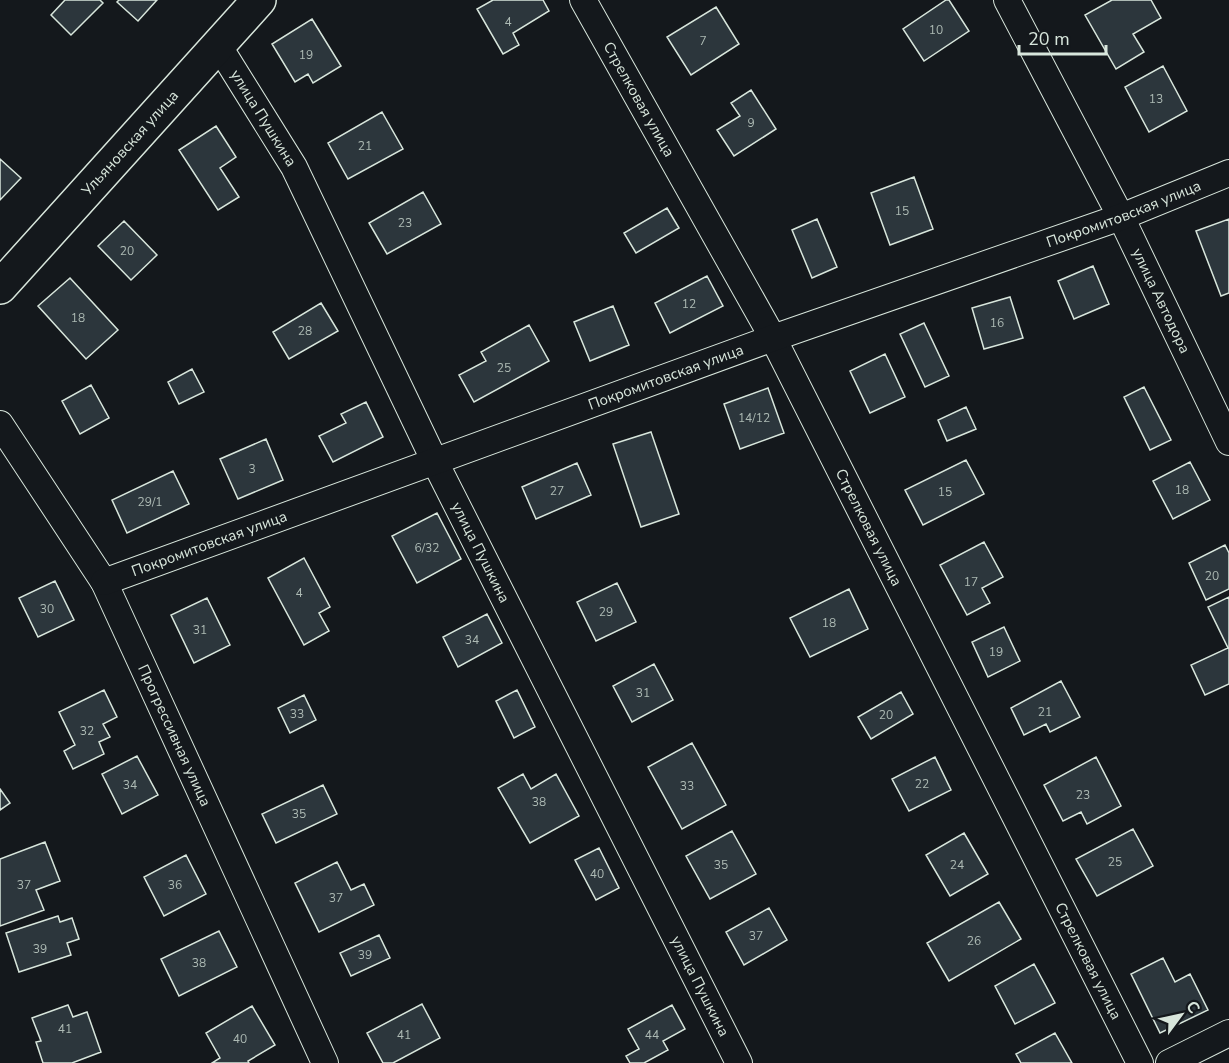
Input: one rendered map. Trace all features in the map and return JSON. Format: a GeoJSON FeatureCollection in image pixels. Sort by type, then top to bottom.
{"type":"FeatureCollection","features":[{"type":"Feature","properties":{"kind":"street","name":"Стрелковая улица"},"geometry":{"type":"LineString","coordinates":[[583,0],[773,338],[1140,1063]]}},
{"type":"Feature","properties":{"kind":"street","name":"улица Автодора"},"geometry":{"type":"LineString","coordinates":[[1007,0],[1121,218],[1229,442]]}},
{"type":"Feature","properties":{"kind":"street","name":"Ульяновская улица"},"geometry":{"type":"LineString","coordinates":[[0,287],[218,45],[247,4]]}},
{"type":"Feature","properties":{"kind":"street","name":"улица Пушкина"},"geometry":{"type":"LineString","coordinates":[[218,45],[294,167],[435,462],[739,1063]]}},
{"type":"Feature","properties":{"kind":"street","name":"Покромитовская улица"},"geometry":{"type":"LineString","coordinates":[[104,582],[773,338],[1121,218],[1229,173]]}},
{"type":"Feature","properties":{"kind":"street","name":"Прогрессивная улица"},"geometry":{"type":"LineString","coordinates":[[0,424],[104,582],[325,1063]]}},
{"type":"Feature","properties":{"kind":"street"},"geometry":{"type":"LineString","coordinates":[[1169,1063],[1229,1033]]}},
{"type":"Feature","properties":{"kind":"building"},"geometry":{"type":"Polygon","coordinates":[[[65,0],[100,0],[103,3],[71,35],[51,15],[65,0]]]}},
{"type":"Feature","properties":{"kind":"building"},"geometry":{"type":"Polygon","coordinates":[[[119,0],[157,0],[138,21],[117,2],[119,0]]]}},
{"type":"Feature","properties":{"kind":"building"},"geometry":{"type":"Polygon","coordinates":[[[493,0],[543,0],[549,11],[513,33],[519,45],[503,54],[477,9],[493,0]]]}},
{"type":"Feature","properties":{"kind":"building"},"geometry":{"type":"Polygon","coordinates":[[[949,0],[969,31],[924,61],[903,29],[949,0]]]}},
{"type":"Feature","properties":{"kind":"building"},"geometry":{"type":"Polygon","coordinates":[[[1112,0],[1151,0],[1161,18],[1133,34],[1144,52],[1116,69],[1085,15],[1112,0]]]}},
{"type":"Feature","properties":{"kind":"building"},"geometry":{"type":"Polygon","coordinates":[[[716,7],[739,44],[691,75],[667,37],[716,7]]]}},
{"type":"Feature","properties":{"kind":"building"},"geometry":{"type":"Polygon","coordinates":[[[312,19],[341,66],[313,83],[308,74],[295,82],[272,44],[312,19]]]}},
{"type":"Feature","properties":{"kind":"building"},"geometry":{"type":"Polygon","coordinates":[[[1163,66],[1187,111],[1149,132],[1125,87],[1163,66]]]}},
{"type":"Feature","properties":{"kind":"building"},"geometry":{"type":"Polygon","coordinates":[[[751,90],[776,129],[734,156],[717,130],[740,116],[731,103],[751,90]]]}},
{"type":"Feature","properties":{"kind":"building"},"geometry":{"type":"Polygon","coordinates":[[[382,112],[403,149],[348,179],[328,143],[382,112]]]}},
{"type":"Feature","properties":{"kind":"building"},"geometry":{"type":"Polygon","coordinates":[[[216,126],[236,157],[220,168],[239,197],[218,210],[179,150],[216,126]]]}},
{"type":"Feature","properties":{"kind":"building"},"geometry":{"type":"Polygon","coordinates":[[[0,159],[21,178],[0,200],[0,159]]]}},
{"type":"Feature","properties":{"kind":"building"},"geometry":{"type":"Polygon","coordinates":[[[914,177],[933,229],[890,245],[871,193],[914,177]]]}},
{"type":"Feature","properties":{"kind":"building"},"geometry":{"type":"Polygon","coordinates":[[[423,192],[441,224],[387,254],[369,223],[423,192]]]}},
{"type":"Feature","properties":{"kind":"building"},"geometry":{"type":"Polygon","coordinates":[[[667,208],[679,228],[636,253],[624,233],[667,208]]]}},
{"type":"Feature","properties":{"kind":"building"},"geometry":{"type":"Polygon","coordinates":[[[817,219],[837,267],[812,278],[792,230],[817,219]]]}},
{"type":"Feature","properties":{"kind":"building"},"geometry":{"type":"Polygon","coordinates":[[[1229,219],[1229,293],[1221,296],[1196,231],[1229,219]]]}},
{"type":"Feature","properties":{"kind":"building"},"geometry":{"type":"Polygon","coordinates":[[[124,221],[157,255],[131,280],[98,246],[124,221]]]}},
{"type":"Feature","properties":{"kind":"building"},"geometry":{"type":"Polygon","coordinates":[[[1093,266],[1109,304],[1074,319],[1058,281],[1093,266]]]}},
{"type":"Feature","properties":{"kind":"building"},"geometry":{"type":"Polygon","coordinates":[[[707,276],[723,306],[670,333],[655,303],[707,276]]]}},
{"type":"Feature","properties":{"kind":"building"},"geometry":{"type":"Polygon","coordinates":[[[70,278],[118,330],[86,359],[38,306],[70,278]]]}},
{"type":"Feature","properties":{"kind":"building"},"geometry":{"type":"Polygon","coordinates":[[[1010,297],[1023,338],[984,349],[972,308],[1010,297]]]}},
{"type":"Feature","properties":{"kind":"building"},"geometry":{"type":"Polygon","coordinates":[[[321,303],[338,331],[289,359],[273,332],[321,303]]]}},
{"type":"Feature","properties":{"kind":"building"},"geometry":{"type":"Polygon","coordinates":[[[613,306],[629,345],[590,361],[574,322],[613,306]]]}},
{"type":"Feature","properties":{"kind":"building"},"geometry":{"type":"Polygon","coordinates":[[[924,323],[949,376],[925,387],[900,334],[924,323]]]}},
{"type":"Feature","properties":{"kind":"building"},"geometry":{"type":"Polygon","coordinates":[[[529,325],[549,361],[474,402],[459,375],[486,361],[481,352],[529,325]]]}},
{"type":"Feature","properties":{"kind":"building"},"geometry":{"type":"Polygon","coordinates":[[[885,354],[905,397],[870,413],[850,371],[885,354]]]}},
{"type":"Feature","properties":{"kind":"building"},"geometry":{"type":"Polygon","coordinates":[[[192,369],[204,392],[179,404],[168,382],[192,369]]]}},
{"type":"Feature","properties":{"kind":"building"},"geometry":{"type":"Polygon","coordinates":[[[91,385],[109,418],[80,434],[62,401],[91,385]]]}},
{"type":"Feature","properties":{"kind":"building"},"geometry":{"type":"Polygon","coordinates":[[[1144,387],[1171,440],[1150,450],[1124,397],[1144,387]]]}},
{"type":"Feature","properties":{"kind":"building"},"geometry":{"type":"Polygon","coordinates":[[[768,388],[784,433],[740,449],[724,404],[768,388]]]}},
{"type":"Feature","properties":{"kind":"building"},"geometry":{"type":"Polygon","coordinates":[[[366,402],[383,437],[333,462],[319,436],[346,423],[341,414],[366,402]]]}},
{"type":"Feature","properties":{"kind":"building"},"geometry":{"type":"Polygon","coordinates":[[[966,407],[976,429],[947,441],[938,420],[966,407]]]}},
{"type":"Feature","properties":{"kind":"building"},"geometry":{"type":"Polygon","coordinates":[[[651,432],[679,514],[641,527],[613,444],[651,432]]]}},
{"type":"Feature","properties":{"kind":"building"},"geometry":{"type":"Polygon","coordinates":[[[266,439],[283,480],[238,499],[220,459],[266,439]]]}},
{"type":"Feature","properties":{"kind":"building"},"geometry":{"type":"Polygon","coordinates":[[[966,460],[984,494],[923,525],[905,490],[966,460]]]}},
{"type":"Feature","properties":{"kind":"building"},"geometry":{"type":"Polygon","coordinates":[[[1190,462],[1210,500],[1173,519],[1153,481],[1190,462]]]}},
{"type":"Feature","properties":{"kind":"building"},"geometry":{"type":"Polygon","coordinates":[[[577,463],[591,495],[536,519],[522,487],[577,463]]]}},
{"type":"Feature","properties":{"kind":"building"},"geometry":{"type":"Polygon","coordinates":[[[173,471],[189,504],[127,533],[112,500],[173,471]]]}},
{"type":"Feature","properties":{"kind":"building"},"geometry":{"type":"Polygon","coordinates":[[[437,513],[461,559],[417,583],[392,536],[437,513]]]}},
{"type":"Feature","properties":{"kind":"building"},"geometry":{"type":"Polygon","coordinates":[[[984,542],[1003,577],[982,588],[990,603],[967,615],[940,565],[984,542]]]}},
{"type":"Feature","properties":{"kind":"building"},"geometry":{"type":"Polygon","coordinates":[[[1225,545],[1229,553],[1229,589],[1206,600],[1189,563],[1225,545]]]}},
{"type":"Feature","properties":{"kind":"building"},"geometry":{"type":"Polygon","coordinates":[[[304,558],[330,607],[319,613],[329,631],[304,645],[268,578],[304,558]]]}},
{"type":"Feature","properties":{"kind":"building"},"geometry":{"type":"Polygon","coordinates":[[[55,581],[74,620],[38,637],[19,598],[55,581]]]}},
{"type":"Feature","properties":{"kind":"building"},"geometry":{"type":"Polygon","coordinates":[[[617,583],[636,622],[596,641],[577,602],[617,583]]]}},
{"type":"Feature","properties":{"kind":"building"},"geometry":{"type":"Polygon","coordinates":[[[849,589],[868,629],[810,657],[790,618],[849,589]]]}},
{"type":"Feature","properties":{"kind":"building"},"geometry":{"type":"Polygon","coordinates":[[[1229,597],[1229,684],[1205,695],[1191,665],[1228,648],[1208,607],[1229,597]]]}},
{"type":"Feature","properties":{"kind":"building"},"geometry":{"type":"Polygon","coordinates":[[[207,598],[230,645],[194,663],[171,615],[207,598]]]}},
{"type":"Feature","properties":{"kind":"building"},"geometry":{"type":"Polygon","coordinates":[[[487,614],[502,643],[458,667],[443,637],[487,614]]]}},
{"type":"Feature","properties":{"kind":"building"},"geometry":{"type":"Polygon","coordinates":[[[1004,627],[1020,661],[988,677],[972,642],[1004,627]]]}},
{"type":"Feature","properties":{"kind":"building"},"geometry":{"type":"Polygon","coordinates":[[[654,664],[673,700],[632,722],[613,686],[654,664]]]}},
{"type":"Feature","properties":{"kind":"building"},"geometry":{"type":"Polygon","coordinates":[[[1061,681],[1080,717],[1050,732],[1046,724],[1024,735],[1011,708],[1061,681]]]}},
{"type":"Feature","properties":{"kind":"building"},"geometry":{"type":"Polygon","coordinates":[[[104,690],[117,717],[103,724],[110,737],[99,742],[104,754],[73,769],[64,751],[75,745],[59,712],[104,690]]]}},
{"type":"Feature","properties":{"kind":"building"},"geometry":{"type":"Polygon","coordinates":[[[517,690],[535,727],[514,738],[496,701],[517,690]]]}},
{"type":"Feature","properties":{"kind":"building"},"geometry":{"type":"Polygon","coordinates":[[[901,692],[913,714],[871,739],[858,717],[901,692]]]}},
{"type":"Feature","properties":{"kind":"building"},"geometry":{"type":"Polygon","coordinates":[[[304,695],[316,720],[290,733],[278,708],[304,695]]]}},
{"type":"Feature","properties":{"kind":"building"},"geometry":{"type":"Polygon","coordinates":[[[692,743],[726,805],[682,829],[648,767],[692,743]]]}},
{"type":"Feature","properties":{"kind":"building"},"geometry":{"type":"Polygon","coordinates":[[[137,756],[158,795],[122,814],[102,774],[137,756]]]}},
{"type":"Feature","properties":{"kind":"building"},"geometry":{"type":"Polygon","coordinates":[[[935,757],[951,790],[909,811],[892,779],[935,757]]]}},
{"type":"Feature","properties":{"kind":"building"},"geometry":{"type":"Polygon","coordinates":[[[1096,757],[1121,806],[1087,824],[1081,812],[1063,821],[1044,785],[1096,757]]]}},
{"type":"Feature","properties":{"kind":"building"},"geometry":{"type":"Polygon","coordinates":[[[523,774],[531,789],[556,774],[579,816],[530,843],[498,788],[523,774]]]}},
{"type":"Feature","properties":{"kind":"building"},"geometry":{"type":"Polygon","coordinates":[[[323,785],[337,814],[276,843],[262,814],[323,785]]]}},
{"type":"Feature","properties":{"kind":"building"},"geometry":{"type":"Polygon","coordinates":[[[0,789],[10,803],[0,810],[0,789]]]}},
{"type":"Feature","properties":{"kind":"building"},"geometry":{"type":"Polygon","coordinates":[[[1133,829],[1153,866],[1097,896],[1076,859],[1133,829]]]}},
{"type":"Feature","properties":{"kind":"building"},"geometry":{"type":"Polygon","coordinates":[[[732,831],[756,874],[710,899],[686,856],[732,831]]]}},
{"type":"Feature","properties":{"kind":"building"},"geometry":{"type":"Polygon","coordinates":[[[964,833],[988,874],[950,896],[926,855],[964,833]]]}},
{"type":"Feature","properties":{"kind":"building"},"geometry":{"type":"Polygon","coordinates":[[[45,842],[60,881],[36,890],[44,910],[0,926],[0,859],[45,842]]]}},
{"type":"Feature","properties":{"kind":"building"},"geometry":{"type":"Polygon","coordinates":[[[599,848],[619,888],[596,900],[575,860],[599,848]]]}},
{"type":"Feature","properties":{"kind":"building"},"geometry":{"type":"Polygon","coordinates":[[[186,855],[206,894],[164,916],[144,877],[186,855]]]}},
{"type":"Feature","properties":{"kind":"building"},"geometry":{"type":"Polygon","coordinates":[[[337,862],[351,890],[364,884],[374,905],[319,932],[295,883],[337,862]]]}},
{"type":"Feature","properties":{"kind":"building"},"geometry":{"type":"Polygon","coordinates":[[[999,902],[1021,939],[949,981],[927,943],[999,902]]]}},
{"type":"Feature","properties":{"kind":"building"},"geometry":{"type":"Polygon","coordinates":[[[769,908],[787,940],[744,965],[726,932],[769,908]]]}},
{"type":"Feature","properties":{"kind":"building"},"geometry":{"type":"Polygon","coordinates":[[[58,916],[60,922],[72,918],[79,939],[67,943],[71,955],[19,972],[6,933],[58,916]]]}},
{"type":"Feature","properties":{"kind":"building"},"geometry":{"type":"Polygon","coordinates":[[[219,931],[237,967],[179,996],[161,959],[219,931]]]}},
{"type":"Feature","properties":{"kind":"building"},"geometry":{"type":"Polygon","coordinates":[[[379,935],[390,958],[351,976],[340,953],[379,935]]]}},
{"type":"Feature","properties":{"kind":"building"},"geometry":{"type":"Polygon","coordinates":[[[1163,958],[1175,982],[1190,974],[1208,1010],[1160,1033],[1131,974],[1163,958]]]}},
{"type":"Feature","properties":{"kind":"building"},"geometry":{"type":"Polygon","coordinates":[[[1034,964],[1055,1003],[1015,1024],[995,986],[1034,964]]]}},
{"type":"Feature","properties":{"kind":"building"},"geometry":{"type":"Polygon","coordinates":[[[422,1004],[440,1038],[393,1063],[383,1063],[367,1033],[422,1004]]]}},
{"type":"Feature","properties":{"kind":"building"},"geometry":{"type":"Polygon","coordinates":[[[68,1005],[73,1017],[87,1012],[101,1052],[72,1063],[43,1063],[36,1042],[41,1041],[32,1018],[68,1005]]]}},
{"type":"Feature","properties":{"kind":"building"},"geometry":{"type":"Polygon","coordinates":[[[672,1005],[685,1029],[663,1041],[668,1050],[644,1063],[630,1063],[626,1056],[639,1049],[628,1029],[672,1005]]]}},
{"type":"Feature","properties":{"kind":"building"},"geometry":{"type":"Polygon","coordinates":[[[252,1006],[275,1045],[248,1061],[249,1063],[212,1063],[220,1058],[206,1033],[252,1006]]]}},
{"type":"Feature","properties":{"kind":"building"},"geometry":{"type":"Polygon","coordinates":[[[1055,1033],[1072,1063],[1021,1063],[1016,1054],[1055,1033]]]}}]}
